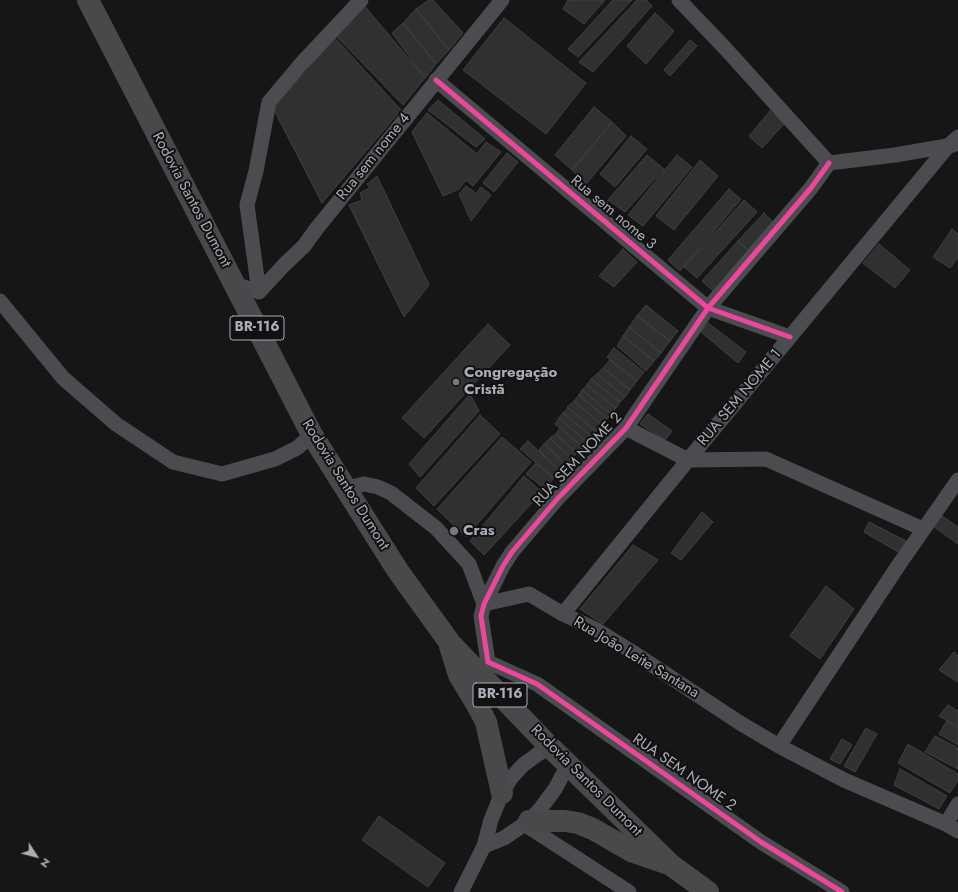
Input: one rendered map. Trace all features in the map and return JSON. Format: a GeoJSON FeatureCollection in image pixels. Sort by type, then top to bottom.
{"type":"FeatureCollection","features":[{"type":"Feature","properties":{"kind":"highway","name":"Rodovia Santos Dumont"},"geometry":{"type":"LineString","coordinates":[[88,0],[312,435],[398,571],[450,643],[550,747],[671,865],[708,892]]}},
{"type":"Feature","properties":{"kind":"highway"},"geometry":{"type":"LineString","coordinates":[[450,643],[459,675],[486,722],[502,793]]}},
{"type":"Feature","properties":{"kind":"highway"},"geometry":{"type":"LineString","coordinates":[[527,823],[564,821],[578,823],[593,829],[631,852],[671,865]]}},
{"type":"Feature","properties":{"kind":"street"},"geometry":{"type":"LineString","coordinates":[[235,284],[259,292],[247,206],[256,171],[269,102],[301,64],[361,0]]}},
{"type":"Feature","properties":{"kind":"street","name":"Rua sem nome 4"},"geometry":{"type":"LineString","coordinates":[[259,292],[304,246],[436,80],[502,0]]}},
{"type":"Feature","properties":{"kind":"street"},"geometry":{"type":"LineString","coordinates":[[679,0],[724,47],[829,163],[895,155],[955,142]]}},
{"type":"Feature","properties":{"kind":"street","name":"Rua sem nome 3"},"geometry":{"type":"LineString","coordinates":[[436,80],[708,308],[790,337]]}},
{"type":"Feature","properties":{"kind":"street","name":"RUA SEM NOME 1"},"geometry":{"type":"LineString","coordinates":[[563,614],[790,337],[955,142]]}},
{"type":"Feature","properties":{"kind":"street","name":"RUA SEM NOME 2"},"geometry":{"type":"LineString","coordinates":[[829,163],[811,188],[708,308],[626,428],[558,498],[512,552],[503,566],[484,604],[481,616],[488,662],[538,684],[761,842],[842,892]]}},
{"type":"Feature","properties":{"kind":"street"},"geometry":{"type":"LineString","coordinates":[[0,301],[63,378],[116,424],[173,462],[222,474],[274,459],[297,448],[312,435]]}},
{"type":"Feature","properties":{"kind":"street"},"geometry":{"type":"LineString","coordinates":[[626,428],[688,460],[766,459],[923,529]]}},
{"type":"Feature","properties":{"kind":"street"},"geometry":{"type":"LineString","coordinates":[[779,746],[923,529],[958,480]]}},
{"type":"Feature","properties":{"kind":"street"},"geometry":{"type":"LineString","coordinates":[[345,489],[364,484],[384,490],[391,493],[430,524],[469,564],[484,604]]}},
{"type":"Feature","properties":{"kind":"street","name":"Rua João Leite Santana"},"geometry":{"type":"LineString","coordinates":[[484,604],[529,594],[563,614],[597,630],[740,723],[779,746],[844,780],[952,827]]}},
{"type":"Feature","properties":{"kind":"street"},"geometry":{"type":"LineString","coordinates":[[450,643],[488,662]]}},
{"type":"Feature","properties":{"kind":"street"},"geometry":{"type":"LineString","coordinates":[[461,892],[484,846],[491,820],[502,793],[511,778],[538,754],[550,747]]}},
{"type":"Feature","properties":{"kind":"street"},"geometry":{"type":"LineString","coordinates":[[484,846],[504,838],[527,823],[541,808],[555,789],[568,765]]}},
{"type":"Feature","properties":{"kind":"street"},"geometry":{"type":"LineString","coordinates":[[952,827],[958,804]]}},
{"type":"Feature","properties":{"kind":"street"},"geometry":{"type":"LineString","coordinates":[[527,823],[629,892]]}},
{"type":"Feature","properties":{"kind":"building"},"geometry":{"type":"Polygon","coordinates":[[[429,0],[433,0],[463,33],[449,50],[416,9],[429,0]]]}},
{"type":"Feature","properties":{"kind":"building"},"geometry":{"type":"Polygon","coordinates":[[[568,0],[605,0],[584,24],[563,9],[568,0]]]}},
{"type":"Feature","properties":{"kind":"building"},"geometry":{"type":"Polygon","coordinates":[[[613,0],[632,0],[578,57],[568,49],[613,0]]]}},
{"type":"Feature","properties":{"kind":"building"},"geometry":{"type":"Polygon","coordinates":[[[637,0],[646,0],[652,6],[593,72],[579,62],[637,0]]]}},
{"type":"Feature","properties":{"kind":"building"},"geometry":{"type":"Polygon","coordinates":[[[363,4],[425,78],[403,105],[336,36],[363,4]]]}},
{"type":"Feature","properties":{"kind":"building"},"geometry":{"type":"Polygon","coordinates":[[[416,9],[449,50],[436,64],[403,23],[416,9]]]}},
{"type":"Feature","properties":{"kind":"building"},"geometry":{"type":"Polygon","coordinates":[[[655,13],[674,31],[646,64],[627,46],[655,13]]]}},
{"type":"Feature","properties":{"kind":"building"},"geometry":{"type":"Polygon","coordinates":[[[504,18],[586,83],[546,134],[463,70],[504,18]]]}},
{"type":"Feature","properties":{"kind":"building"},"geometry":{"type":"Polygon","coordinates":[[[403,23],[436,64],[425,78],[392,33],[403,23]]]}},
{"type":"Feature","properties":{"kind":"building"},"geometry":{"type":"Polygon","coordinates":[[[335,38],[401,110],[322,203],[273,108],[335,38]]]}},
{"type":"Feature","properties":{"kind":"building"},"geometry":{"type":"Polygon","coordinates":[[[690,40],[697,46],[670,76],[664,70],[690,40]]]}},
{"type":"Feature","properties":{"kind":"building"},"geometry":{"type":"Polygon","coordinates":[[[438,100],[485,139],[476,147],[428,110],[438,100]]]}},
{"type":"Feature","properties":{"kind":"building"},"geometry":{"type":"Polygon","coordinates":[[[594,107],[612,122],[572,170],[555,155],[594,107]]]}},
{"type":"Feature","properties":{"kind":"building"},"geometry":{"type":"Polygon","coordinates":[[[770,111],[784,124],[762,148],[749,136],[770,111]]]}},
{"type":"Feature","properties":{"kind":"building"},"geometry":{"type":"Polygon","coordinates":[[[427,113],[477,154],[486,142],[501,152],[473,186],[466,180],[459,189],[443,196],[412,132],[427,113]]]}},
{"type":"Feature","properties":{"kind":"building"},"geometry":{"type":"Polygon","coordinates":[[[612,122],[626,136],[586,184],[572,170],[612,122]]]}},
{"type":"Feature","properties":{"kind":"building"},"geometry":{"type":"Polygon","coordinates":[[[631,136],[647,149],[615,187],[600,174],[631,136]]]}},
{"type":"Feature","properties":{"kind":"building"},"geometry":{"type":"Polygon","coordinates":[[[507,153],[518,162],[494,192],[483,183],[507,153]]]}},
{"type":"Feature","properties":{"kind":"building"},"geometry":{"type":"Polygon","coordinates":[[[647,155],[664,169],[625,212],[608,200],[647,155]]]}},
{"type":"Feature","properties":{"kind":"building"},"geometry":{"type":"Polygon","coordinates":[[[677,155],[692,167],[643,226],[628,215],[677,155]]]}},
{"type":"Feature","properties":{"kind":"building"},"geometry":{"type":"Polygon","coordinates":[[[700,160],[718,176],[674,230],[656,216],[700,160]]]}},
{"type":"Feature","properties":{"kind":"building"},"geometry":{"type":"Polygon","coordinates":[[[377,176],[429,285],[404,317],[349,205],[362,200],[360,193],[370,188],[367,184],[377,176]]]}},
{"type":"Feature","properties":{"kind":"building"},"geometry":{"type":"Polygon","coordinates":[[[466,186],[476,193],[481,187],[491,195],[471,221],[459,194],[466,186]]]}},
{"type":"Feature","properties":{"kind":"building"},"geometry":{"type":"Polygon","coordinates":[[[729,189],[741,199],[680,271],[668,260],[729,189]]]}},
{"type":"Feature","properties":{"kind":"building"},"geometry":{"type":"Polygon","coordinates":[[[744,200],[757,212],[697,278],[684,267],[744,200]]]}},
{"type":"Feature","properties":{"kind":"building"},"geometry":{"type":"Polygon","coordinates":[[[764,213],[774,223],[749,251],[738,241],[764,213]]]}},
{"type":"Feature","properties":{"kind":"building"},"geometry":{"type":"Polygon","coordinates":[[[952,229],[958,234],[958,258],[950,268],[933,257],[952,229]]]}},
{"type":"Feature","properties":{"kind":"building"},"geometry":{"type":"Polygon","coordinates":[[[738,241],[749,251],[713,291],[702,281],[738,241]]]}},
{"type":"Feature","properties":{"kind":"building"},"geometry":{"type":"Polygon","coordinates":[[[879,244],[910,270],[895,288],[863,263],[879,244]]]}},
{"type":"Feature","properties":{"kind":"building"},"geometry":{"type":"Polygon","coordinates":[[[623,249],[637,262],[614,287],[599,276],[623,249]]]}},
{"type":"Feature","properties":{"kind":"building"},"geometry":{"type":"Polygon","coordinates":[[[646,305],[678,331],[670,341],[637,316],[646,305]]]}},
{"type":"Feature","properties":{"kind":"building"},"geometry":{"type":"Polygon","coordinates":[[[637,316],[670,341],[661,353],[629,327],[637,316]]]}},
{"type":"Feature","properties":{"kind":"building"},"geometry":{"type":"Polygon","coordinates":[[[708,323],[746,352],[738,363],[701,332],[708,323]]]}},
{"type":"Feature","properties":{"kind":"building","name":"Congregação Cristã"},"geometry":{"type":"Polygon","coordinates":[[[488,324],[510,345],[424,438],[402,418],[488,324]]]}},
{"type":"Feature","properties":{"kind":"building"},"geometry":{"type":"Polygon","coordinates":[[[629,327],[661,353],[654,361],[623,336],[629,327]]]}},
{"type":"Feature","properties":{"kind":"building"},"geometry":{"type":"Polygon","coordinates":[[[623,336],[654,361],[646,371],[617,346],[623,336]]]}},
{"type":"Feature","properties":{"kind":"building"},"geometry":{"type":"Polygon","coordinates":[[[614,348],[644,372],[637,381],[607,357],[614,348]]]}},
{"type":"Feature","properties":{"kind":"building"},"geometry":{"type":"Polygon","coordinates":[[[610,360],[637,381],[630,390],[603,368],[610,360]]]}},
{"type":"Feature","properties":{"kind":"building"},"geometry":{"type":"Polygon","coordinates":[[[603,368],[630,390],[625,397],[597,374],[603,368]]]}},
{"type":"Feature","properties":{"kind":"building"},"geometry":{"type":"Polygon","coordinates":[[[597,374],[625,397],[620,402],[591,379],[597,374]]]}},
{"type":"Feature","properties":{"kind":"building"},"geometry":{"type":"Polygon","coordinates":[[[591,379],[620,402],[616,408],[587,385],[591,379]]]}},
{"type":"Feature","properties":{"kind":"building"},"geometry":{"type":"Polygon","coordinates":[[[587,385],[616,408],[611,414],[582,390],[587,385]]]}},
{"type":"Feature","properties":{"kind":"building"},"geometry":{"type":"Polygon","coordinates":[[[582,390],[611,414],[607,419],[579,395],[582,390]]]}},
{"type":"Feature","properties":{"kind":"building"},"geometry":{"type":"Polygon","coordinates":[[[470,394],[479,411],[420,477],[409,464],[470,394]]]}},
{"type":"Feature","properties":{"kind":"building"},"geometry":{"type":"Polygon","coordinates":[[[579,395],[607,419],[602,425],[574,401],[579,395]]]}},
{"type":"Feature","properties":{"kind":"building"},"geometry":{"type":"Polygon","coordinates":[[[574,401],[602,425],[596,431],[567,407],[574,401]]]}},
{"type":"Feature","properties":{"kind":"building"},"geometry":{"type":"Polygon","coordinates":[[[568,408],[596,431],[592,437],[563,413],[568,408]]]}},
{"type":"Feature","properties":{"kind":"building"},"geometry":{"type":"Polygon","coordinates":[[[563,413],[592,437],[587,442],[559,418],[563,413]]]}},
{"type":"Feature","properties":{"kind":"building"},"geometry":{"type":"Polygon","coordinates":[[[648,414],[672,431],[665,440],[640,424],[648,414]]]}},
{"type":"Feature","properties":{"kind":"building"},"geometry":{"type":"Polygon","coordinates":[[[480,415],[500,434],[434,506],[416,488],[480,415]]]}},
{"type":"Feature","properties":{"kind":"building"},"geometry":{"type":"Polygon","coordinates":[[[559,418],[587,442],[583,447],[555,424],[559,418]]]}},
{"type":"Feature","properties":{"kind":"building"},"geometry":{"type":"Polygon","coordinates":[[[560,428],[583,447],[577,453],[556,434],[560,428]]]}},
{"type":"Feature","properties":{"kind":"building"},"geometry":{"type":"Polygon","coordinates":[[[556,434],[577,453],[572,459],[550,438],[556,434]]]}},
{"type":"Feature","properties":{"kind":"building"},"geometry":{"type":"Polygon","coordinates":[[[502,437],[531,462],[466,537],[437,509],[502,437]]]}},
{"type":"Feature","properties":{"kind":"building"},"geometry":{"type":"Polygon","coordinates":[[[550,438],[572,459],[566,465],[544,444],[550,438]]]}},
{"type":"Feature","properties":{"kind":"building"},"geometry":{"type":"Polygon","coordinates":[[[528,441],[560,471],[554,478],[520,449],[528,441]]]}},
{"type":"Feature","properties":{"kind":"building"},"geometry":{"type":"Polygon","coordinates":[[[544,444],[566,465],[560,471],[539,450],[544,444]]]}},
{"type":"Feature","properties":{"kind":"building"},"geometry":{"type":"Polygon","coordinates":[[[536,463],[554,478],[545,489],[526,474],[536,463]]]}},
{"type":"Feature","properties":{"kind":"building"},"geometry":{"type":"Polygon","coordinates":[[[524,476],[542,492],[484,555],[470,541],[524,476]]]}},
{"type":"Feature","properties":{"kind":"building"},"geometry":{"type":"Polygon","coordinates":[[[702,512],[713,522],[681,560],[671,553],[702,512]]]}},
{"type":"Feature","properties":{"kind":"building"},"geometry":{"type":"Polygon","coordinates":[[[942,516],[958,527],[958,544],[934,527],[942,516]]]}},
{"type":"Feature","properties":{"kind":"building"},"geometry":{"type":"Polygon","coordinates":[[[869,522],[906,541],[898,552],[864,532],[869,522]]]}},
{"type":"Feature","properties":{"kind":"building"},"geometry":{"type":"Polygon","coordinates":[[[633,545],[658,560],[603,624],[580,609],[633,545]]]}},
{"type":"Feature","properties":{"kind":"building"},"geometry":{"type":"Polygon","coordinates":[[[826,586],[854,609],[820,659],[790,636],[826,586]]]}},
{"type":"Feature","properties":{"kind":"building"},"geometry":{"type":"Polygon","coordinates":[[[954,652],[958,656],[958,682],[939,670],[954,652]]]}},
{"type":"Feature","properties":{"kind":"building"},"geometry":{"type":"Polygon","coordinates":[[[948,705],[958,711],[958,727],[939,716],[948,705]]]}},
{"type":"Feature","properties":{"kind":"building"},"geometry":{"type":"Polygon","coordinates":[[[947,720],[958,728],[958,745],[939,734],[947,720]]]}},
{"type":"Feature","properties":{"kind":"building"},"geometry":{"type":"Polygon","coordinates":[[[866,728],[877,734],[855,772],[844,766],[866,728]]]}},
{"type":"Feature","properties":{"kind":"building"},"geometry":{"type":"Polygon","coordinates":[[[935,736],[958,748],[958,769],[925,752],[935,736]]]}},
{"type":"Feature","properties":{"kind":"building"},"geometry":{"type":"Polygon","coordinates":[[[842,739],[852,745],[840,764],[830,759],[842,739]]]}},
{"type":"Feature","properties":{"kind":"building"},"geometry":{"type":"Polygon","coordinates":[[[908,744],[958,774],[958,780],[950,793],[898,763],[908,744]]]}},
{"type":"Feature","properties":{"kind":"building"},"geometry":{"type":"Polygon","coordinates":[[[900,769],[947,796],[939,809],[894,785],[900,769]]]}},
{"type":"Feature","properties":{"kind":"building"},"geometry":{"type":"Polygon","coordinates":[[[379,816],[445,863],[428,887],[362,840],[379,816]]]}},
{"type":"Feature","properties":{"kind":"cycle path"},"geometry":{"type":"LineString","coordinates":[[436,80],[708,308],[790,337]]}},
{"type":"Feature","properties":{"kind":"cycle path"},"geometry":{"type":"LineString","coordinates":[[829,163],[811,188],[708,308],[626,428],[558,498],[512,552],[503,566],[484,604],[481,616],[488,662],[537,684],[761,842],[842,892]]}},
{"type":"Feature","properties":{"kind":"place","name":"Congregação Cristã"},"geometry":{"type":"Point","coordinates":[456,382]}},
{"type":"Feature","properties":{"kind":"place","name":"Cras"},"geometry":{"type":"Point","coordinates":[454,531]}}]}
